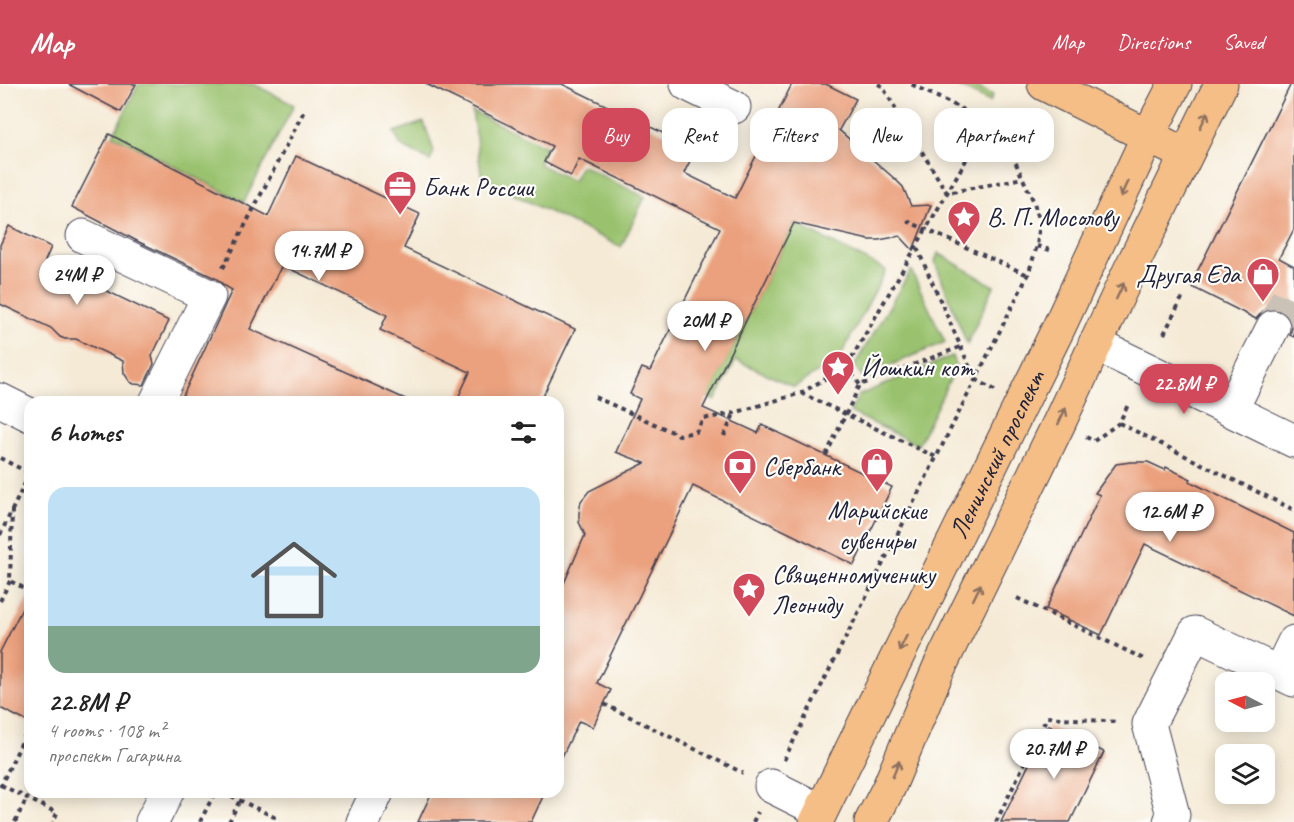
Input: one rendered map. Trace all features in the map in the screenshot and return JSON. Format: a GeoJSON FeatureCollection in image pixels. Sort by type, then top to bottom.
{"type":"FeatureCollection","features":[{"type":"Feature","properties":{"kind":"main road"},"geometry":{"type":"LineString","coordinates":[[1044,84],[1186,155]]}},
{"type":"Feature","properties":{"kind":"main road","name":"Ленинский проспект"},"geometry":{"type":"LineString","coordinates":[[818,816],[1059,327],[1148,136],[1175,84]]}},
{"type":"Feature","properties":{"kind":"main road","name":"Ленинский проспект"},"geometry":{"type":"LineString","coordinates":[[871,822],[938,670],[1221,84]]}},
{"type":"Feature","properties":{"kind":"main road"},"geometry":{"type":"LineString","coordinates":[[1059,327],[1095,344]]}},
{"type":"Feature","properties":{"kind":"street"},"geometry":{"type":"LineString","coordinates":[[687,84],[734,107]]}},
{"type":"Feature","properties":{"kind":"street"},"geometry":{"type":"LineString","coordinates":[[82,236],[209,296],[159,396]]}},
{"type":"Feature","properties":{"kind":"street"},"geometry":{"type":"LineString","coordinates":[[1231,410],[1273,327]]}},
{"type":"Feature","properties":{"kind":"street"},"geometry":{"type":"LineString","coordinates":[[1095,344],[1294,441]]}},
{"type":"Feature","properties":{"kind":"street"},"geometry":{"type":"LineString","coordinates":[[0,400],[24,412]]}},
{"type":"Feature","properties":{"kind":"street"},"geometry":{"type":"LineString","coordinates":[[1170,822],[1173,815],[1149,724],[1195,633],[1286,676],[1294,642]]}},
{"type":"Feature","properties":{"kind":"street"},"geometry":{"type":"LineString","coordinates":[[771,786],[818,816]]}},
{"type":"Feature","properties":{"kind":"street"},"geometry":{"type":"LineString","coordinates":[[152,822],[164,798]]}},
{"type":"Feature","properties":{"kind":"street"},"geometry":{"type":"LineString","coordinates":[[363,822],[374,798]]}},
{"type":"Feature","properties":{"kind":"path"},"geometry":{"type":"LineString","coordinates":[[878,84],[882,86],[947,193]]}},
{"type":"Feature","properties":{"kind":"path"},"geometry":{"type":"LineString","coordinates":[[911,84],[960,108]]}},
{"type":"Feature","properties":{"kind":"path"},"geometry":{"type":"LineString","coordinates":[[209,296],[305,109]]}},
{"type":"Feature","properties":{"kind":"path"},"geometry":{"type":"LineString","coordinates":[[595,397],[679,435],[696,432],[703,420],[801,393],[847,366],[965,162]]}},
{"type":"Feature","properties":{"kind":"path"},"geometry":{"type":"LineString","coordinates":[[753,822],[1028,274],[1037,246],[1040,222],[1015,162]]}},
{"type":"Feature","properties":{"kind":"path"},"geometry":{"type":"LineString","coordinates":[[947,193],[1023,178]]}},
{"type":"Feature","properties":{"kind":"path"},"geometry":{"type":"LineString","coordinates":[[907,221],[1028,274]]}},
{"type":"Feature","properties":{"kind":"path"},"geometry":{"type":"LineString","coordinates":[[1037,246],[1053,251]]}},
{"type":"Feature","properties":{"kind":"path"},"geometry":{"type":"LineString","coordinates":[[917,247],[975,380],[998,392]]}},
{"type":"Feature","properties":{"kind":"path"},"geometry":{"type":"LineString","coordinates":[[1153,279],[1177,286]]}},
{"type":"Feature","properties":{"kind":"path"},"geometry":{"type":"LineString","coordinates":[[1164,334],[1182,298]]}},
{"type":"Feature","properties":{"kind":"path"},"geometry":{"type":"LineString","coordinates":[[826,455],[860,385],[960,347]]}},
{"type":"Feature","properties":{"kind":"path"},"geometry":{"type":"LineString","coordinates":[[847,366],[860,385]]}},
{"type":"Feature","properties":{"kind":"path"},"geometry":{"type":"LineString","coordinates":[[801,393],[936,457]]}},
{"type":"Feature","properties":{"kind":"path"},"geometry":{"type":"LineString","coordinates":[[1094,441],[1119,423],[1129,403]]}},
{"type":"Feature","properties":{"kind":"path"},"geometry":{"type":"LineString","coordinates":[[724,436],[734,413]]}},
{"type":"Feature","properties":{"kind":"path"},"geometry":{"type":"LineString","coordinates":[[1119,423],[1294,510]]}},
{"type":"Feature","properties":{"kind":"path"},"geometry":{"type":"LineString","coordinates":[[0,458],[24,470]]}},
{"type":"Feature","properties":{"kind":"path"},"geometry":{"type":"LineString","coordinates":[[0,535],[24,485]]}},
{"type":"Feature","properties":{"kind":"path"},"geometry":{"type":"LineString","coordinates":[[0,601],[10,581],[12,510]]}},
{"type":"Feature","properties":{"kind":"path"},"geometry":{"type":"LineString","coordinates":[[10,581],[24,588]]}},
{"type":"Feature","properties":{"kind":"path"},"geometry":{"type":"LineString","coordinates":[[1017,598],[1175,673]]}},
{"type":"Feature","properties":{"kind":"path"},"geometry":{"type":"LineString","coordinates":[[604,704],[771,786]]}},
{"type":"Feature","properties":{"kind":"path"},"geometry":{"type":"LineString","coordinates":[[996,822],[1047,717],[1149,724]]}},
{"type":"Feature","properties":{"kind":"path"},"geometry":{"type":"LineString","coordinates":[[24,738],[1,786],[24,797]]}},
{"type":"Feature","properties":{"kind":"path"},"geometry":{"type":"LineString","coordinates":[[15,822],[27,798],[57,813],[53,822]]}},
{"type":"Feature","properties":{"kind":"path"},"geometry":{"type":"LineString","coordinates":[[200,822],[212,798]]}},
{"type":"Feature","properties":{"kind":"path"},"geometry":{"type":"LineString","coordinates":[[236,798],[274,818],[272,822]]}},
{"type":"Feature","properties":{"kind":"path"},"geometry":{"type":"LineString","coordinates":[[229,822],[240,800]]}},
{"type":"Feature","properties":{"kind":"green space"},"geometry":{"type":"Polygon","coordinates":[[[139,84],[254,84],[294,105],[244,202],[113,135],[139,84]]]}},
{"type":"Feature","properties":{"kind":"green space"},"geometry":{"type":"Polygon","coordinates":[[[953,84],[970,84],[993,95],[990,102],[953,84]]]}},
{"type":"Feature","properties":{"kind":"green space"},"geometry":{"type":"Polygon","coordinates":[[[472,111],[546,147],[539,164],[573,181],[581,165],[645,197],[621,247],[482,179],[472,111]]]}},
{"type":"Feature","properties":{"kind":"green space"},"geometry":{"type":"Polygon","coordinates":[[[424,122],[434,152],[430,161],[401,146],[394,132],[424,122]]]}},
{"type":"Feature","properties":{"kind":"green space"},"geometry":{"type":"Polygon","coordinates":[[[794,223],[886,270],[839,359],[794,387],[736,360],[715,401],[708,397],[794,223]]]}},
{"type":"Feature","properties":{"kind":"green space"},"geometry":{"type":"Polygon","coordinates":[[[938,253],[994,286],[967,344],[935,262],[938,253]]]}},
{"type":"Feature","properties":{"kind":"green space"},"geometry":{"type":"Polygon","coordinates":[[[911,270],[945,342],[863,377],[854,366],[911,270]]]}},
{"type":"Feature","properties":{"kind":"green space"},"geometry":{"type":"Polygon","coordinates":[[[952,356],[956,367],[918,445],[850,412],[859,395],[952,356]]]}},
{"type":"Feature","properties":{"kind":"building"},"geometry":{"type":"Polygon","coordinates":[[[68,84],[136,84],[121,112],[68,84]]]}},
{"type":"Feature","properties":{"kind":"building"},"geometry":{"type":"Polygon","coordinates":[[[426,84],[562,84],[611,108],[582,108],[582,160],[579,159],[571,176],[544,162],[552,146],[426,84]]]}},
{"type":"Feature","properties":{"kind":"building"},"geometry":{"type":"Polygon","coordinates":[[[792,84],[826,84],[856,99],[839,130],[850,140],[850,162],[875,162],[903,187],[911,206],[931,205],[913,250],[900,236],[869,240],[794,223],[703,408],[758,433],[762,425],[892,487],[854,565],[693,486],[597,683],[611,690],[593,727],[579,721],[564,752],[564,583],[585,535],[579,522],[581,501],[589,491],[645,463],[616,452],[640,399],[630,394],[642,368],[650,371],[720,228],[585,162],[650,162],[650,127],[662,133],[662,162],[690,162],[684,173],[735,198],[753,162],[838,162],[838,108],[780,108],[792,84]]]}},
{"type":"Feature","properties":{"kind":"building"},"geometry":{"type":"Polygon","coordinates":[[[1291,84],[1294,84],[1294,229],[1279,258],[1294,266],[1294,337],[1290,335],[1292,327],[1289,317],[1281,310],[1271,308],[1263,311],[1256,319],[1190,286],[1291,84]]]}},
{"type":"Feature","properties":{"kind":"building"},"geometry":{"type":"Polygon","coordinates":[[[109,134],[268,216],[296,156],[420,214],[404,248],[575,329],[543,396],[459,396],[470,372],[380,330],[387,315],[282,265],[250,329],[399,396],[183,396],[232,290],[217,279],[72,207],[109,134]]]}},
{"type":"Feature","properties":{"kind":"building"},"geometry":{"type":"Polygon","coordinates":[[[9,226],[51,247],[45,261],[169,321],[152,356],[154,364],[144,385],[130,382],[124,373],[123,361],[76,339],[60,337],[51,328],[0,304],[0,245],[9,226]]]}},
{"type":"Feature","properties":{"kind":"building"},"geometry":{"type":"Polygon","coordinates":[[[1148,462],[1165,470],[1166,467],[1191,479],[1189,481],[1294,533],[1294,616],[1145,544],[1101,635],[1046,609],[1100,495],[1095,493],[1116,464],[1148,462]]]}},
{"type":"Feature","properties":{"kind":"building"},"geometry":{"type":"Polygon","coordinates":[[[24,605],[24,720],[0,708],[0,652],[24,605]]]}},
{"type":"Feature","properties":{"kind":"building"},"geometry":{"type":"Polygon","coordinates":[[[1048,725],[1104,752],[1070,822],[1001,822],[1048,725]]]}},
{"type":"Feature","properties":{"kind":"building"},"geometry":{"type":"Polygon","coordinates":[[[429,798],[542,798],[531,822],[418,822],[429,798]]]}},
{"type":"Feature","properties":{"kind":"tunnel"},"geometry":{"type":"LineString","coordinates":[[1273,327],[1294,285]]}},
{"type":"Feature","properties":{"kind":"place","name":"Банк России"},"geometry":{"type":"Point","coordinates":[400,216]}},
{"type":"Feature","properties":{"kind":"place","name":"В. П. Мосолову"},"geometry":{"type":"Point","coordinates":[964,246]}},
{"type":"Feature","properties":{"kind":"place","name":"Другая Еда"},"geometry":{"type":"Point","coordinates":[1263,303]}},
{"type":"Feature","properties":{"kind":"place","name":"Йошкин кот"},"geometry":{"type":"Point","coordinates":[838,396]}},
{"type":"Feature","properties":{"kind":"place","name":"Марийские сувениры"},"geometry":{"type":"Point","coordinates":[877,493]}},
{"type":"Feature","properties":{"kind":"place","name":"Сбербанк"},"geometry":{"type":"Point","coordinates":[740,495]}},
{"type":"Feature","properties":{"kind":"place","name":"Священномученику Леониду"},"geometry":{"type":"Point","coordinates":[749,618]}}]}
